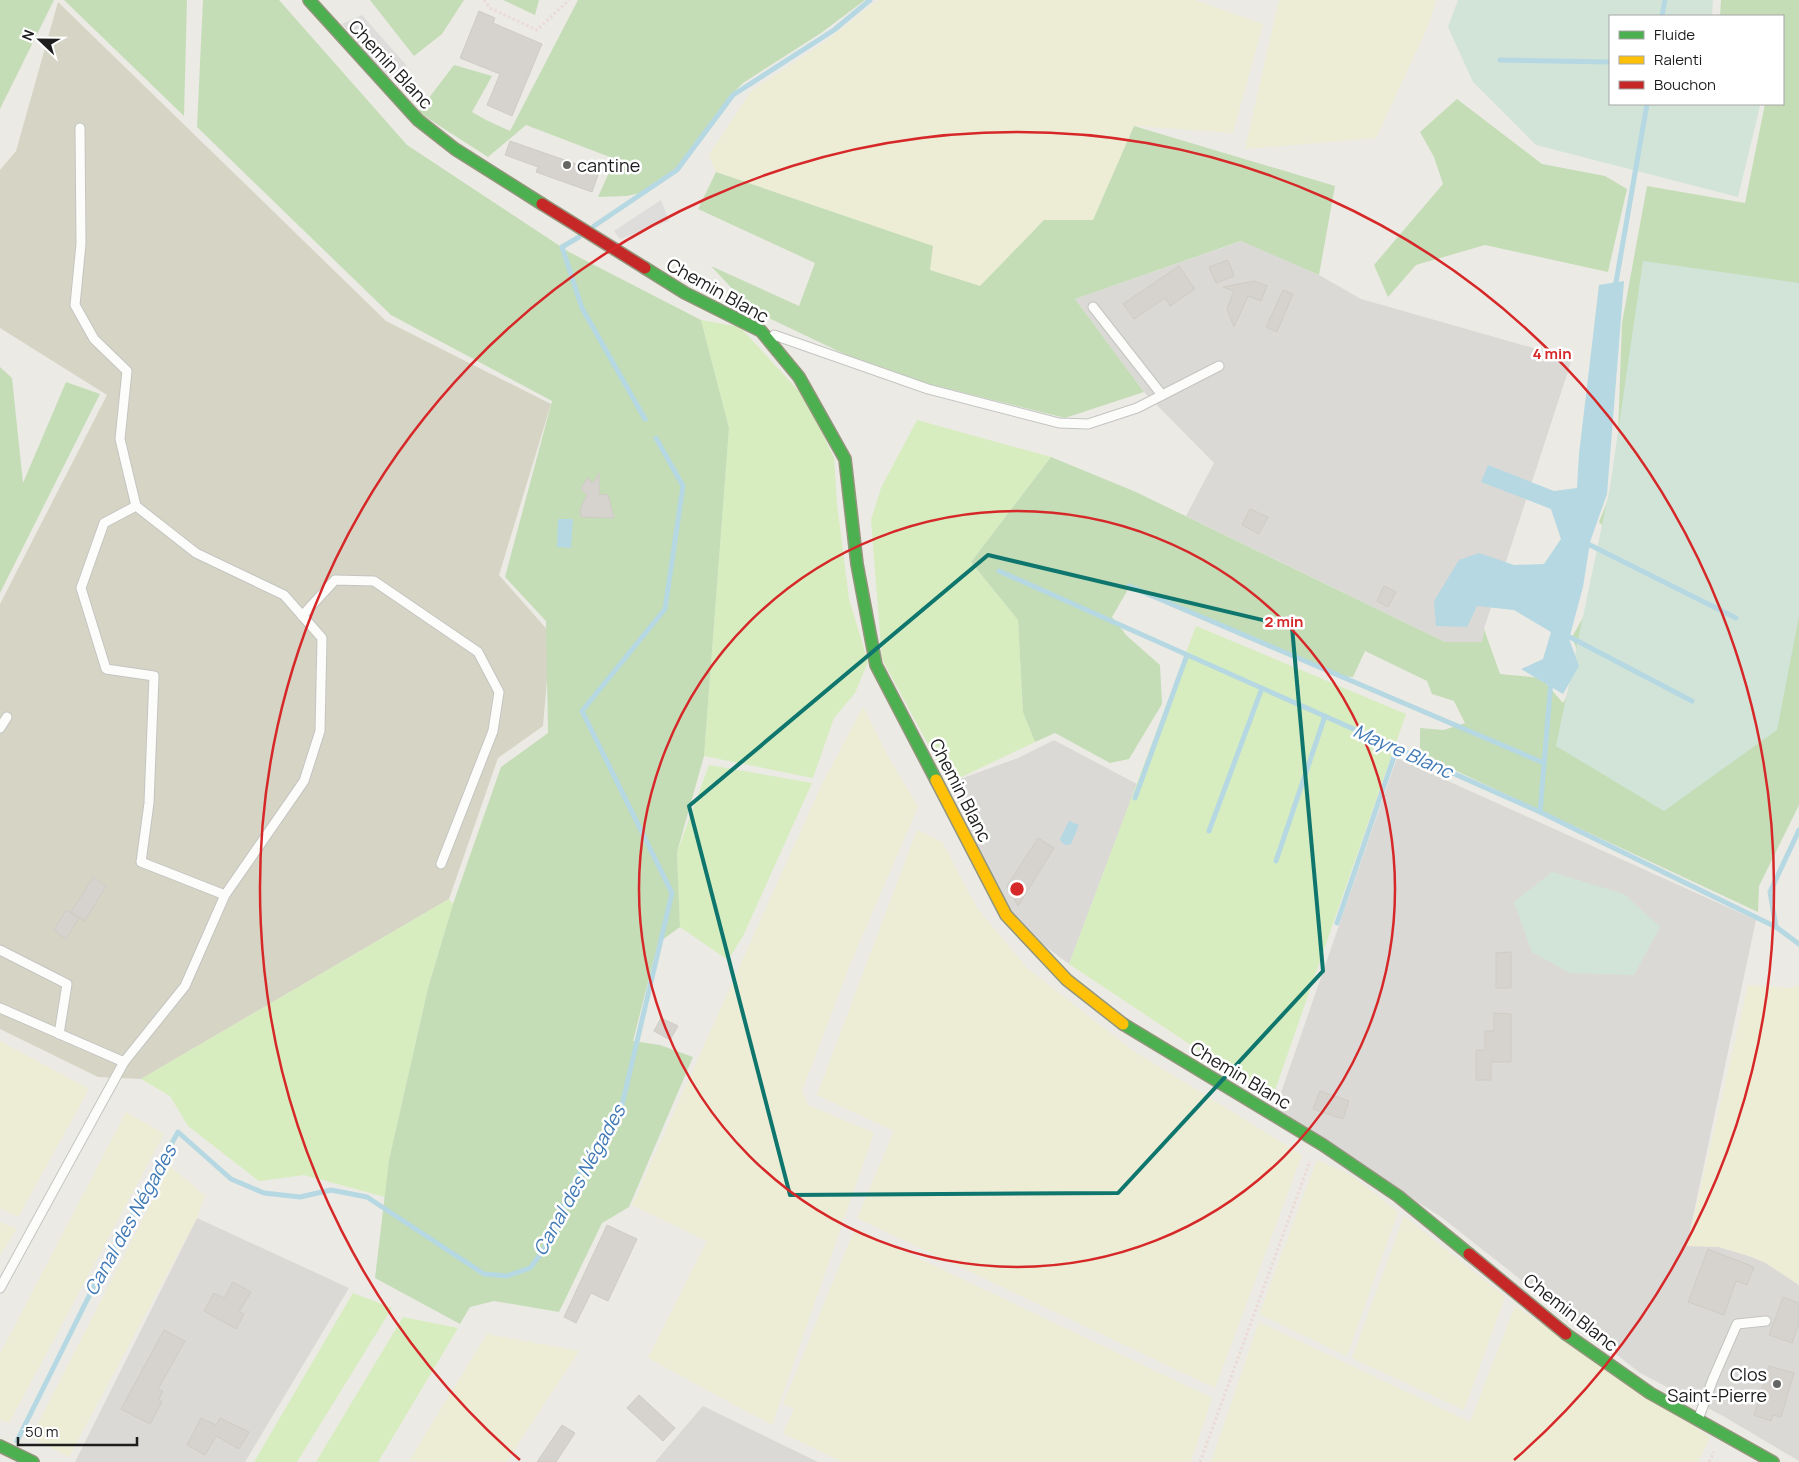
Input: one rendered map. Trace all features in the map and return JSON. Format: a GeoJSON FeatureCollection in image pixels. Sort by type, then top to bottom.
{"type":"FeatureCollection","features":[{"type":"Feature","properties":{"kind":"street","name":"Chemin Blanc"},"geometry":{"type":"LineString","coordinates":[[309,0],[418,120],[455,149],[685,293],[762,331],[800,377],[845,458],[856,564],[876,665],[1006,915],[1067,980],[1130,1029],[1323,1145],[1398,1196],[1564,1332],[1650,1393],[1773,1462]]}},
{"type":"Feature","properties":{"kind":"street"},"geometry":{"type":"LineString","coordinates":[[0,1446],[34,1462]]}},
{"type":"Feature","properties":{"kind":"lane"},"geometry":{"type":"LineString","coordinates":[[0,1288],[124,1062],[185,986],[225,895],[304,780],[320,731],[322,638],[284,596],[196,553],[136,506],[120,439],[127,371],[94,339],[74,305],[81,244],[80,128]]}},
{"type":"Feature","properties":{"kind":"lane"},"geometry":{"type":"LineString","coordinates":[[1092,307],[1162,395]]}},
{"type":"Feature","properties":{"kind":"lane"},"geometry":{"type":"LineString","coordinates":[[762,331],[928,388],[1059,423],[1088,424],[1137,408],[1219,366]]}},
{"type":"Feature","properties":{"kind":"lane"},"geometry":{"type":"LineString","coordinates":[[136,506],[104,523],[81,588],[106,669],[154,676],[149,803],[142,862],[225,895]]}},
{"type":"Feature","properties":{"kind":"lane"},"geometry":{"type":"LineString","coordinates":[[302,616],[335,580],[374,581],[478,652],[499,692],[493,731],[441,864]]}},
{"type":"Feature","properties":{"kind":"lane"},"geometry":{"type":"LineString","coordinates":[[0,728],[7,717]]}},
{"type":"Feature","properties":{"kind":"lane"},"geometry":{"type":"LineString","coordinates":[[0,950],[67,984],[59,1034]]}},
{"type":"Feature","properties":{"kind":"lane"},"geometry":{"type":"LineString","coordinates":[[0,1008],[124,1062]]}},
{"type":"Feature","properties":{"kind":"lane"},"geometry":{"type":"LineString","coordinates":[[1698,1420],[1713,1379],[1737,1324],[1766,1321]]}},
{"type":"Feature","properties":{"kind":"path"},"geometry":{"type":"LineString","coordinates":[[484,0],[490,8],[537,30],[569,0]]}},
{"type":"Feature","properties":{"kind":"path"},"geometry":{"type":"LineString","coordinates":[[1200,1462],[1309,1161],[1323,1145]]}},
{"type":"Feature","properties":{"kind":"highlighted area"},"geometry":{"type":"Polygon","coordinates":[[[988,555],[1292,627],[1323,971],[1118,1193],[790,1195],[689,806],[988,555]]]}},
{"type":"Feature","properties":{"kind":"shaded area"},"geometry":{"type":"Polygon","coordinates":[[[58,2],[386,321],[551,404],[499,575],[551,634],[543,726],[498,758],[449,899],[141,1079],[98,1077],[0,1029],[0,604],[107,395],[0,328],[0,170],[16,151],[58,2]]]}},
{"type":"Feature","properties":{"kind":"shaded area"},"geometry":{"type":"Polygon","coordinates":[[[362,15],[407,66],[387,78],[342,24],[362,15]]]}},
{"type":"Feature","properties":{"kind":"shaded area"},"geometry":{"type":"Polygon","coordinates":[[[661,200],[669,221],[620,239],[614,231],[661,200]]]}},
{"type":"Feature","properties":{"kind":"shaded area"},"geometry":{"type":"Polygon","coordinates":[[[1242,241],[1319,275],[1361,299],[1572,359],[1484,629],[1482,642],[1445,642],[1186,516],[1214,463],[1144,392],[1075,299],[1242,241]]]}},
{"type":"Feature","properties":{"kind":"shaded area"},"geometry":{"type":"Polygon","coordinates":[[[1054,740],[1137,784],[1069,964],[1042,944],[1005,905],[949,783],[1018,758],[1054,740]]]}},
{"type":"Feature","properties":{"kind":"shaded area"},"geometry":{"type":"Polygon","coordinates":[[[1397,758],[1756,920],[1687,1245],[1719,1247],[1749,1256],[1766,1263],[1799,1285],[1799,1461],[1723,1416],[1640,1373],[1441,1217],[1275,1110],[1397,758]]]}},
{"type":"Feature","properties":{"kind":"shaded area"},"geometry":{"type":"Polygon","coordinates":[[[197,1218],[349,1288],[245,1462],[75,1462],[197,1218]]]}},
{"type":"Feature","properties":{"kind":"shaded area"},"geometry":{"type":"Polygon","coordinates":[[[703,1406],[818,1462],[655,1462],[703,1406]]]}},
{"type":"Feature","properties":{"kind":"green space"},"geometry":{"type":"Polygon","coordinates":[[[0,0],[54,0],[0,109],[0,0]]]}},
{"type":"Feature","properties":{"kind":"green space"},"geometry":{"type":"Polygon","coordinates":[[[64,0],[187,0],[184,116],[64,0]]]}},
{"type":"Feature","properties":{"kind":"green space"},"geometry":{"type":"Polygon","coordinates":[[[203,0],[279,0],[407,145],[569,252],[701,320],[729,428],[704,756],[677,852],[680,927],[658,943],[633,1041],[660,1045],[693,1057],[629,1207],[602,1223],[559,1312],[494,1301],[470,1307],[460,1324],[375,1278],[389,1160],[428,988],[453,904],[501,767],[548,733],[546,621],[505,577],[552,401],[391,315],[197,127],[203,0]]]}},
{"type":"Feature","properties":{"kind":"green space"},"geometry":{"type":"Polygon","coordinates":[[[370,0],[464,0],[442,34],[414,56],[370,0]]]}},
{"type":"Feature","properties":{"kind":"green space"},"geometry":{"type":"Polygon","coordinates":[[[503,0],[539,0],[535,15],[503,0]]]}},
{"type":"Feature","properties":{"kind":"green space"},"geometry":{"type":"Polygon","coordinates":[[[578,0],[865,0],[821,33],[743,83],[732,94],[676,168],[640,193],[627,196],[598,197],[615,159],[526,125],[488,157],[418,112],[454,65],[492,76],[472,112],[510,131],[578,0]]]}},
{"type":"Feature","properties":{"kind":"green space"},"geometry":{"type":"Polygon","coordinates":[[[878,0],[1195,0],[1263,24],[1233,133],[1134,126],[1093,221],[1044,220],[980,286],[929,270],[932,246],[716,172],[709,155],[751,91],[829,39],[878,0]]]}},
{"type":"Feature","properties":{"kind":"green space"},"geometry":{"type":"Polygon","coordinates":[[[1279,0],[1436,0],[1429,24],[1376,138],[1245,149],[1279,0]]]}},
{"type":"Feature","properties":{"kind":"green space"},"geometry":{"type":"Polygon","coordinates":[[[1458,0],[1713,0],[1712,15],[1609,15],[1609,105],[1759,105],[1738,197],[1536,145],[1473,82],[1448,27],[1458,0]]]}},
{"type":"Feature","properties":{"kind":"green space"},"geometry":{"type":"Polygon","coordinates":[[[1721,0],[1799,0],[1799,805],[1759,886],[1758,912],[1420,754],[1420,728],[1444,730],[1465,723],[1454,701],[1432,694],[1427,681],[1365,651],[1353,677],[1338,676],[1130,586],[1112,617],[1127,636],[1160,665],[1162,704],[1129,759],[1110,763],[1055,733],[1035,742],[1023,712],[1018,620],[971,562],[1051,457],[1136,492],[1445,642],[1482,642],[1484,629],[1500,674],[1541,678],[1563,703],[1583,666],[1572,637],[1589,607],[1618,541],[1599,522],[1612,490],[1618,433],[1622,323],[1647,186],[1745,203],[1765,105],[1784,105],[1784,15],[1720,15],[1721,0]]]}},
{"type":"Feature","properties":{"kind":"green space"},"geometry":{"type":"Polygon","coordinates":[[[1457,99],[1542,164],[1605,176],[1627,189],[1608,272],[1485,245],[1416,265],[1388,297],[1374,265],[1443,184],[1434,157],[1420,132],[1457,99]]]}},
{"type":"Feature","properties":{"kind":"green space"},"geometry":{"type":"Polygon","coordinates":[[[1134,126],[1335,186],[1319,275],[1241,241],[1075,299],[1144,392],[1065,418],[929,384],[859,361],[752,310],[711,266],[799,306],[815,263],[698,209],[716,172],[933,246],[930,270],[980,286],[1044,220],[1093,220],[1134,126]]]}},
{"type":"Feature","properties":{"kind":"green space"},"geometry":{"type":"Polygon","coordinates":[[[1643,261],[1799,283],[1799,616],[1777,730],[1664,811],[1556,746],[1610,487],[1643,261]]]}},
{"type":"Feature","properties":{"kind":"green space"},"geometry":{"type":"Polygon","coordinates":[[[701,320],[740,327],[807,400],[834,458],[837,504],[849,599],[868,662],[855,693],[834,718],[813,778],[704,756],[729,428],[701,320]]]}},
{"type":"Feature","properties":{"kind":"green space"},"geometry":{"type":"Polygon","coordinates":[[[0,367],[12,378],[23,483],[66,382],[100,394],[0,593],[0,367]]]}},
{"type":"Feature","properties":{"kind":"green space"},"geometry":{"type":"Polygon","coordinates":[[[917,420],[1051,457],[971,562],[1018,620],[1023,712],[1035,742],[949,783],[882,659],[871,520],[881,488],[917,420]]]}},
{"type":"Feature","properties":{"kind":"green space"},"geometry":{"type":"Polygon","coordinates":[[[1196,626],[1406,714],[1272,1099],[1069,964],[1196,626]]]}},
{"type":"Feature","properties":{"kind":"green space"},"geometry":{"type":"Polygon","coordinates":[[[863,707],[888,756],[918,807],[851,962],[802,1091],[808,1105],[874,1133],[772,1425],[648,1358],[707,1241],[632,1205],[821,786],[863,707]]]}},
{"type":"Feature","properties":{"kind":"green space"},"geometry":{"type":"Polygon","coordinates":[[[709,765],[812,783],[743,936],[728,960],[680,927],[677,852],[709,765]]]}},
{"type":"Feature","properties":{"kind":"green space"},"geometry":{"type":"Polygon","coordinates":[[[917,830],[942,842],[977,908],[1027,968],[1132,1050],[1302,1155],[1215,1388],[857,1218],[894,1131],[817,1095],[917,830]]]}},
{"type":"Feature","properties":{"kind":"green space"},"geometry":{"type":"Polygon","coordinates":[[[1552,872],[1624,894],[1660,927],[1634,975],[1570,973],[1532,952],[1514,902],[1552,872]]]}},
{"type":"Feature","properties":{"kind":"green space"},"geometry":{"type":"Polygon","coordinates":[[[449,899],[453,904],[428,988],[389,1160],[385,1197],[304,1175],[259,1181],[188,1126],[170,1096],[141,1079],[449,899]]]}},
{"type":"Feature","properties":{"kind":"green space"},"geometry":{"type":"Polygon","coordinates":[[[1748,985],[1789,988],[1799,986],[1799,1285],[1766,1263],[1749,1256],[1719,1247],[1687,1246],[1748,985]]]}},
{"type":"Feature","properties":{"kind":"green space"},"geometry":{"type":"Polygon","coordinates":[[[0,1041],[89,1089],[18,1217],[0,1208],[0,1041]]]}},
{"type":"Feature","properties":{"kind":"green space"},"geometry":{"type":"Polygon","coordinates":[[[126,1112],[164,1134],[9,1423],[0,1419],[0,1354],[126,1112]]]}},
{"type":"Feature","properties":{"kind":"green space"},"geometry":{"type":"Polygon","coordinates":[[[1317,1160],[1351,1175],[1398,1212],[1347,1356],[1259,1314],[1317,1160]]]}},
{"type":"Feature","properties":{"kind":"green space"},"geometry":{"type":"Polygon","coordinates":[[[170,1166],[205,1196],[197,1218],[69,1457],[31,1437],[170,1166]]]}},
{"type":"Feature","properties":{"kind":"green space"},"geometry":{"type":"Polygon","coordinates":[[[1404,1216],[1505,1297],[1464,1410],[1352,1358],[1404,1216]]]}},
{"type":"Feature","properties":{"kind":"green space"},"geometry":{"type":"Polygon","coordinates":[[[0,1222],[17,1229],[0,1255],[0,1222]]]}},
{"type":"Feature","properties":{"kind":"green space"},"geometry":{"type":"Polygon","coordinates":[[[855,1228],[1212,1398],[1191,1462],[842,1462],[783,1433],[794,1409],[783,1404],[855,1228]]]}},
{"type":"Feature","properties":{"kind":"green space"},"geometry":{"type":"Polygon","coordinates":[[[353,1293],[392,1308],[297,1462],[254,1462],[353,1293]]]}},
{"type":"Feature","properties":{"kind":"green space"},"geometry":{"type":"Polygon","coordinates":[[[1515,1306],[1710,1437],[1698,1462],[1211,1462],[1259,1322],[1470,1422],[1515,1306]]]}},
{"type":"Feature","properties":{"kind":"green space"},"geometry":{"type":"Polygon","coordinates":[[[403,1317],[458,1328],[378,1462],[316,1462],[403,1317]]]}},
{"type":"Feature","properties":{"kind":"green space"},"geometry":{"type":"Polygon","coordinates":[[[487,1334],[579,1351],[506,1462],[409,1461],[487,1334]]]}},
{"type":"Feature","properties":{"kind":"water"},"geometry":{"type":"Polygon","coordinates":[[[1624,281],[1607,494],[1590,542],[1583,587],[1569,639],[1579,666],[1563,694],[1521,669],[1543,659],[1551,632],[1514,610],[1477,606],[1467,627],[1436,626],[1434,601],[1459,560],[1479,553],[1514,565],[1544,564],[1561,539],[1551,509],[1481,482],[1488,465],[1554,491],[1577,488],[1579,454],[1599,285],[1624,281]]]}},
{"type":"Feature","properties":{"kind":"water"},"geometry":{"type":"Polygon","coordinates":[[[558,519],[573,519],[571,548],[557,547],[558,519]]]}},
{"type":"Feature","properties":{"kind":"water"},"geometry":{"type":"Polygon","coordinates":[[[1069,821],[1079,825],[1071,844],[1066,845],[1060,839],[1069,821]]]}},
{"type":"Feature","properties":{"kind":"building"},"geometry":{"type":"Polygon","coordinates":[[[479,11],[495,18],[493,23],[542,44],[512,116],[487,105],[500,74],[460,58],[479,11]]]}},
{"type":"Feature","properties":{"kind":"building","name":"cantine"},"geometry":{"type":"Polygon","coordinates":[[[510,141],[599,172],[592,192],[536,172],[538,167],[505,155],[510,141]]]}},
{"type":"Feature","properties":{"kind":"building"},"geometry":{"type":"Polygon","coordinates":[[[1228,260],[1234,276],[1216,283],[1209,267],[1228,260]]]}},
{"type":"Feature","properties":{"kind":"building"},"geometry":{"type":"Polygon","coordinates":[[[1179,266],[1195,289],[1170,306],[1165,298],[1134,319],[1123,304],[1179,266]]]}},
{"type":"Feature","properties":{"kind":"building"},"geometry":{"type":"Polygon","coordinates":[[[1254,281],[1267,286],[1261,301],[1248,296],[1234,327],[1227,309],[1234,291],[1223,287],[1254,281]]]}},
{"type":"Feature","properties":{"kind":"building"},"geometry":{"type":"Polygon","coordinates":[[[1283,290],[1293,294],[1277,332],[1266,327],[1283,290]]]}},
{"type":"Feature","properties":{"kind":"building"},"geometry":{"type":"Polygon","coordinates":[[[599,473],[599,494],[608,495],[614,518],[581,517],[580,509],[587,495],[581,489],[587,478],[593,483],[599,473]]]}},
{"type":"Feature","properties":{"kind":"building"},"geometry":{"type":"Polygon","coordinates":[[[1250,509],[1268,517],[1259,534],[1242,525],[1250,509]]]}},
{"type":"Feature","properties":{"kind":"building"},"geometry":{"type":"Polygon","coordinates":[[[1384,586],[1396,592],[1388,607],[1377,601],[1384,586]]]}},
{"type":"Feature","properties":{"kind":"building"},"geometry":{"type":"Polygon","coordinates":[[[1038,838],[1054,848],[1018,906],[1007,886],[1038,838]]]}},
{"type":"Feature","properties":{"kind":"building"},"geometry":{"type":"Polygon","coordinates":[[[93,877],[106,886],[85,921],[71,912],[93,877]]]}},
{"type":"Feature","properties":{"kind":"building"},"geometry":{"type":"Polygon","coordinates":[[[66,910],[79,918],[66,939],[54,930],[66,910]]]}},
{"type":"Feature","properties":{"kind":"building"},"geometry":{"type":"Polygon","coordinates":[[[1511,952],[1511,988],[1496,988],[1496,953],[1511,952]]]}},
{"type":"Feature","properties":{"kind":"building"},"geometry":{"type":"Polygon","coordinates":[[[1494,1013],[1511,1014],[1511,1062],[1491,1062],[1491,1080],[1476,1080],[1476,1050],[1485,1050],[1485,1031],[1494,1031],[1494,1013]]]}},
{"type":"Feature","properties":{"kind":"building"},"geometry":{"type":"Polygon","coordinates":[[[661,1018],[678,1026],[670,1040],[654,1031],[661,1018]]]}},
{"type":"Feature","properties":{"kind":"building"},"geometry":{"type":"Polygon","coordinates":[[[1320,1091],[1349,1101],[1343,1119],[1313,1109],[1320,1091]]]}},
{"type":"Feature","properties":{"kind":"building"},"geometry":{"type":"Polygon","coordinates":[[[607,1225],[637,1239],[608,1301],[591,1293],[576,1323],[564,1317],[607,1225]]]}},
{"type":"Feature","properties":{"kind":"building"},"geometry":{"type":"Polygon","coordinates":[[[1708,1249],[1754,1267],[1747,1285],[1736,1281],[1724,1315],[1688,1302],[1708,1249]]]}},
{"type":"Feature","properties":{"kind":"building"},"geometry":{"type":"Polygon","coordinates":[[[233,1282],[251,1292],[239,1312],[244,1314],[236,1329],[204,1311],[214,1293],[224,1298],[233,1282]]]}},
{"type":"Feature","properties":{"kind":"building"},"geometry":{"type":"Polygon","coordinates":[[[1783,1297],[1799,1303],[1799,1323],[1792,1343],[1769,1335],[1783,1297]]]}},
{"type":"Feature","properties":{"kind":"building"},"geometry":{"type":"Polygon","coordinates":[[[164,1330],[185,1341],[158,1389],[163,1391],[159,1399],[162,1402],[150,1424],[121,1409],[164,1330]]]}},
{"type":"Feature","properties":{"kind":"building","name":"Clos Saint-Pierre"},"geometry":{"type":"Polygon","coordinates":[[[1769,1366],[1794,1373],[1781,1417],[1773,1415],[1771,1421],[1754,1415],[1769,1366]]]}},
{"type":"Feature","properties":{"kind":"building"},"geometry":{"type":"Polygon","coordinates":[[[639,1395],[675,1428],[663,1441],[627,1408],[639,1395]]]}},
{"type":"Feature","properties":{"kind":"building"},"geometry":{"type":"Polygon","coordinates":[[[201,1418],[216,1425],[220,1418],[249,1432],[239,1449],[216,1436],[205,1455],[187,1445],[201,1418]]]}},
{"type":"Feature","properties":{"kind":"building"},"geometry":{"type":"Polygon","coordinates":[[[562,1425],[575,1433],[556,1462],[537,1462],[562,1425]]]}},
{"type":"Feature","properties":{"kind":"waterway"},"geometry":{"type":"LineString","coordinates":[[594,226],[677,170],[733,95],[834,30],[870,0]]}},
{"type":"Feature","properties":{"kind":"waterway"},"geometry":{"type":"LineString","coordinates":[[1662,15],[1665,0]]}},
{"type":"Feature","properties":{"kind":"waterway"},"geometry":{"type":"LineString","coordinates":[[1500,60],[1609,62]]}},
{"type":"Feature","properties":{"kind":"waterway"},"geometry":{"type":"LineString","coordinates":[[1615,288],[1647,105]]}},
{"type":"Feature","properties":{"kind":"waterway","name":"Canal des Négades"},"geometry":{"type":"LineString","coordinates":[[579,237],[562,247],[582,308],[645,419]]}},
{"type":"Feature","properties":{"kind":"waterway","name":"Canal des Négades"},"geometry":{"type":"LineString","coordinates":[[17,1441],[94,1286],[178,1132],[231,1179],[264,1193],[300,1197],[331,1190],[367,1197],[484,1274],[507,1276],[530,1268],[543,1251],[574,1182],[622,1105],[672,893],[582,711],[665,609],[683,486],[656,438]]}},
{"type":"Feature","properties":{"kind":"waterway"},"geometry":{"type":"LineString","coordinates":[[1584,542],[1736,618]]}},
{"type":"Feature","properties":{"kind":"waterway","name":"Mayre Blanc"},"geometry":{"type":"LineString","coordinates":[[999,571],[1540,812],[1776,927],[1799,944]]}},
{"type":"Feature","properties":{"kind":"waterway"},"geometry":{"type":"LineString","coordinates":[[1129,586],[1544,763]]}},
{"type":"Feature","properties":{"kind":"waterway"},"geometry":{"type":"LineString","coordinates":[[1564,634],[1692,701]]}},
{"type":"Feature","properties":{"kind":"waterway"},"geometry":{"type":"LineString","coordinates":[[1135,798],[1187,655]]}},
{"type":"Feature","properties":{"kind":"waterway"},"geometry":{"type":"LineString","coordinates":[[1540,812],[1551,681]]}},
{"type":"Feature","properties":{"kind":"waterway"},"geometry":{"type":"LineString","coordinates":[[1209,831],[1262,688]]}},
{"type":"Feature","properties":{"kind":"waterway"},"geometry":{"type":"LineString","coordinates":[[1276,861],[1325,716]]}},
{"type":"Feature","properties":{"kind":"waterway"},"geometry":{"type":"LineString","coordinates":[[1337,923],[1397,748]]}},
{"type":"Feature","properties":{"kind":"waterway"},"geometry":{"type":"LineString","coordinates":[[1776,927],[1770,892],[1799,830]]}},
{"type":"Feature","properties":{"kind":"traffic: fast"},"geometry":{"type":"LineString","coordinates":[[309,0],[418,120],[455,149],[542,204]]}},
{"type":"Feature","properties":{"kind":"traffic: fast"},"geometry":{"type":"LineString","coordinates":[[645,268],[685,293],[761,331],[799,377],[845,459],[857,564],[876,665],[936,780]]}},
{"type":"Feature","properties":{"kind":"traffic: fast"},"geometry":{"type":"LineString","coordinates":[[1123,1024],[1323,1145],[1398,1196],[1469,1254]]}},
{"type":"Feature","properties":{"kind":"traffic: fast"},"geometry":{"type":"LineString","coordinates":[[1566,1334],[1650,1393],[1773,1462]]}},
{"type":"Feature","properties":{"kind":"traffic: fast"},"geometry":{"type":"LineString","coordinates":[[0,1446],[33,1462]]}},
{"type":"Feature","properties":{"kind":"traffic: slow"},"geometry":{"type":"LineString","coordinates":[[936,780],[1006,915],[1067,980],[1123,1024]]}},
{"type":"Feature","properties":{"kind":"traffic: jam"},"geometry":{"type":"LineString","coordinates":[[542,204],[645,268]]}},
{"type":"Feature","properties":{"kind":"traffic: jam"},"geometry":{"type":"LineString","coordinates":[[1469,1254],[1566,1334]]}},
{"type":"Feature","properties":{"kind":"place","name":"cantine"},"geometry":{"type":"Point","coordinates":[567,165]}},
{"type":"Feature","properties":{"kind":"place","name":"Clos Saint-Pierre"},"geometry":{"type":"Point","coordinates":[1777,1384]}}]}
